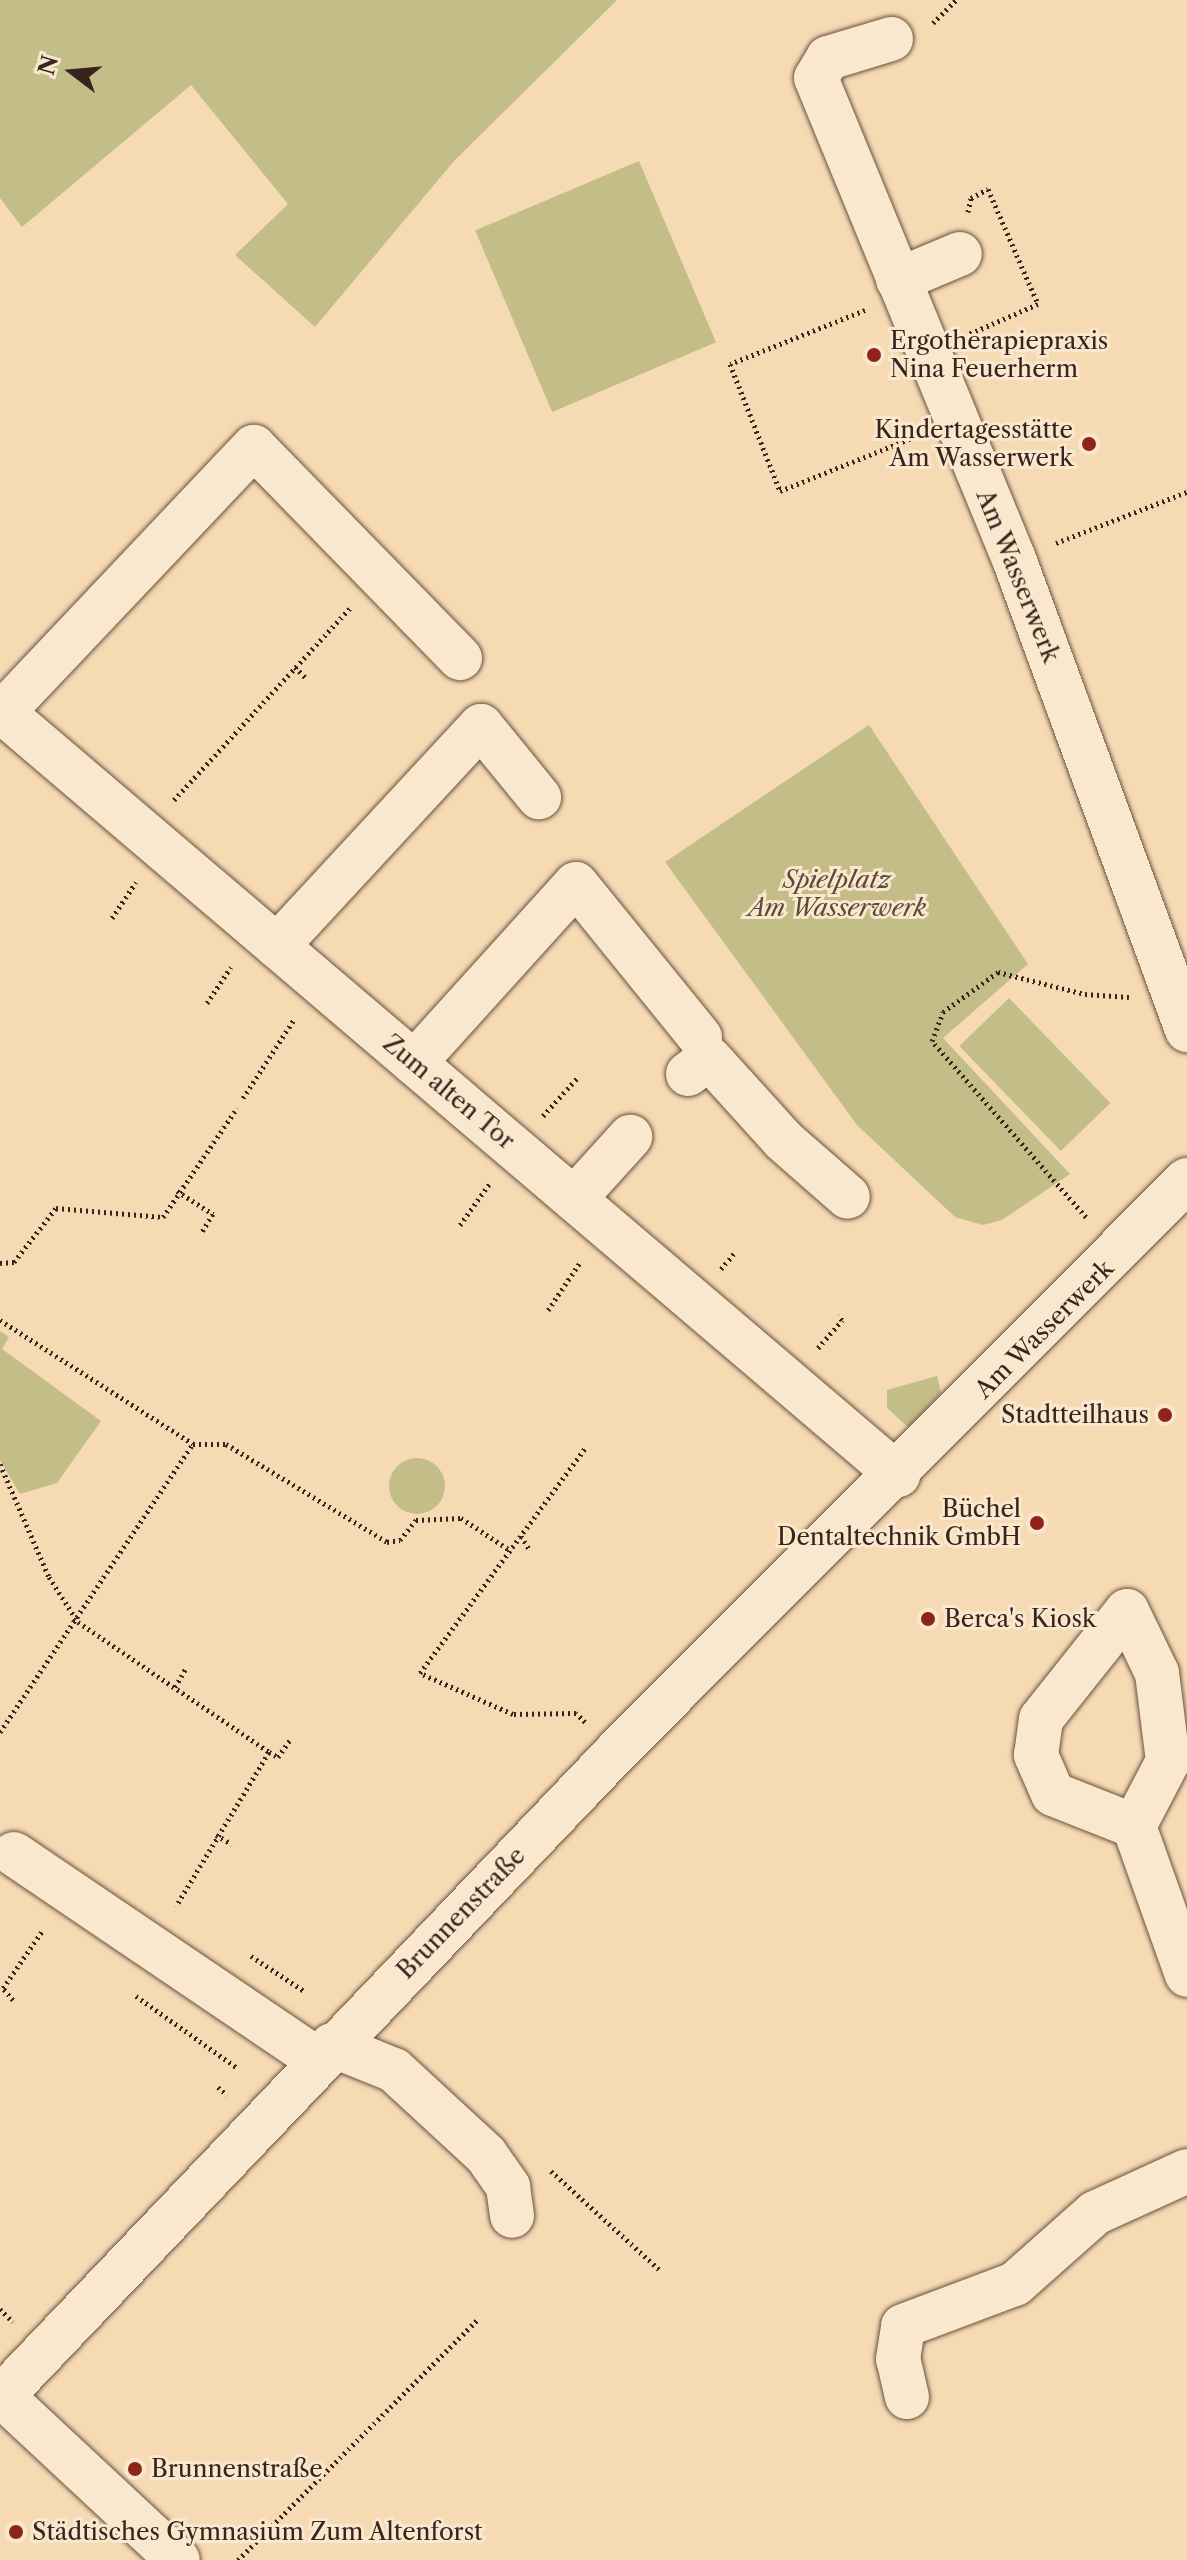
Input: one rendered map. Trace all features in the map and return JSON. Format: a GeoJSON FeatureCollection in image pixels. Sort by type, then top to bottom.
{"type":"FeatureCollection","features":[{"type":"Feature","properties":{"kind":"street","name":"Am Wasserwerk"},"geometry":{"type":"LineString","coordinates":[[891,39],[828,58],[816,78],[1014,559],[1180,1010]]}},
{"type":"Feature","properties":{"kind":"street"},"geometry":{"type":"LineString","coordinates":[[901,287],[960,254]]}},
{"type":"Feature","properties":{"kind":"street"},"geometry":{"type":"LineString","coordinates":[[1,711],[254,447],[460,658]]}},
{"type":"Feature","properties":{"kind":"street","name":"Zum alten Tor"},"geometry":{"type":"LineString","coordinates":[[1,711],[898,1475]]}},
{"type":"Feature","properties":{"kind":"street"},"geometry":{"type":"LineString","coordinates":[[277,946],[481,726],[539,797]]}},
{"type":"Feature","properties":{"kind":"street"},"geometry":{"type":"LineString","coordinates":[[414,1063],[576,884],[694,1056],[709,1058],[783,1140],[848,1197]]}},
{"type":"Feature","properties":{"kind":"street"},"geometry":{"type":"LineString","coordinates":[[590,1212],[630,1137]]}},
{"type":"Feature","properties":{"kind":"street","name":"Am Wasserwerk"},"geometry":{"type":"LineString","coordinates":[[898,1475],[1117,1255],[1187,1180]]}},
{"type":"Feature","properties":{"kind":"street","name":"Brunnenstraße"},"geometry":{"type":"LineString","coordinates":[[1,2395],[325,2052],[617,1751],[898,1475]]}},
{"type":"Feature","properties":{"kind":"street"},"geometry":{"type":"LineString","coordinates":[[1134,1826],[1187,1975]]}},
{"type":"Feature","properties":{"kind":"street"},"geometry":{"type":"LineString","coordinates":[[14,1854],[325,2052],[394,2070],[486,2155],[508,2187],[512,2216]]}},
{"type":"Feature","properties":{"kind":"street"},"geometry":{"type":"LineString","coordinates":[[907,2397],[898,2359],[903,2326],[1015,2284],[1095,2213],[1187,2171]]}},
{"type":"Feature","properties":{"kind":"street"},"geometry":{"type":"LineString","coordinates":[[1,2395],[160,2555]]}},
{"type":"Feature","properties":{"kind":"path"},"geometry":{"type":"LineString","coordinates":[[901,287],[730,364],[780,491],[955,421]]}},
{"type":"Feature","properties":{"kind":"path"},"geometry":{"type":"LineString","coordinates":[[1014,559],[1187,492]]}},
{"type":"Feature","properties":{"kind":"path"},"geometry":{"type":"LineString","coordinates":[[144,833],[378,577]]}},
{"type":"Feature","properties":{"kind":"path"},"geometry":{"type":"LineString","coordinates":[[295,667],[307,679]]}},
{"type":"Feature","properties":{"kind":"path"},"geometry":{"type":"LineString","coordinates":[[1117,1255],[932,1041],[943,1012],[998,972],[1107,998],[1180,1010]]}},
{"type":"Feature","properties":{"kind":"path"},"geometry":{"type":"LineString","coordinates":[[243,1098],[317,981]]}},
{"type":"Feature","properties":{"kind":"path"},"geometry":{"type":"LineString","coordinates":[[0,1263],[14,1262],[56,1208],[163,1217],[177,1191],[237,1108]]}},
{"type":"Feature","properties":{"kind":"path"},"geometry":{"type":"LineString","coordinates":[[177,1191],[213,1214],[201,1233]]}},
{"type":"Feature","properties":{"kind":"path"},"geometry":{"type":"LineString","coordinates":[[548,1310],[590,1212]]}},
{"type":"Feature","properties":{"kind":"path"},"geometry":{"type":"LineString","coordinates":[[0,1320],[193,1444],[226,1444],[387,1542],[400,1540],[416,1520],[461,1518],[511,1551]]}},
{"type":"Feature","properties":{"kind":"path"},"geometry":{"type":"LineString","coordinates":[[0,1732],[78,1622],[193,1444]]}},
{"type":"Feature","properties":{"kind":"path"},"geometry":{"type":"LineString","coordinates":[[586,1447],[420,1673],[513,1714],[576,1713],[617,1751]]}},
{"type":"Feature","properties":{"kind":"path"},"geometry":{"type":"LineString","coordinates":[[0,1464],[49,1577],[78,1622],[269,1752],[278,1757],[290,1740]]}},
{"type":"Feature","properties":{"kind":"path"},"geometry":{"type":"LineString","coordinates":[[521,1536],[529,1549]]}},
{"type":"Feature","properties":{"kind":"path"},"geometry":{"type":"LineString","coordinates":[[175,1687],[186,1668]]}},
{"type":"Feature","properties":{"kind":"path"},"geometry":{"type":"LineString","coordinates":[[186,1912],[173,1903],[269,1752]]}},
{"type":"Feature","properties":{"kind":"path"},"geometry":{"type":"LineString","coordinates":[[216,1835],[232,1844]]}},
{"type":"Feature","properties":{"kind":"path"},"geometry":{"type":"LineString","coordinates":[[3,1988],[43,1929],[56,1938]]}},
{"type":"Feature","properties":{"kind":"path"},"geometry":{"type":"LineString","coordinates":[[238,1947],[304,1991]]}},
{"type":"Feature","properties":{"kind":"path"},"geometry":{"type":"LineString","coordinates":[[0,1976],[3,1988],[13,2000]]}},
{"type":"Feature","properties":{"kind":"path"},"geometry":{"type":"LineString","coordinates":[[133,1993],[236,2067]]}},
{"type":"Feature","properties":{"kind":"path"},"geometry":{"type":"LineString","coordinates":[[238,2560],[477,2320]]}},
{"type":"Feature","properties":{"kind":"green space"},"geometry":{"type":"Polygon","coordinates":[[[0,0],[617,0],[454,161],[315,327],[235,255],[288,204],[191,85],[22,227],[0,198],[0,0]]]}},
{"type":"Feature","properties":{"kind":"green space"},"geometry":{"type":"Polygon","coordinates":[[[639,161],[716,342],[552,412],[475,231],[639,161]]]}},
{"type":"Feature","properties":{"kind":"green space","name":"Spielplatz Am Wasserwerk"},"geometry":{"type":"Polygon","coordinates":[[[869,725],[1028,964],[943,1038],[1070,1174],[1002,1220],[983,1225],[955,1217],[857,1125],[665,862],[869,725]]]}},
{"type":"Feature","properties":{"kind":"green space"},"geometry":{"type":"Polygon","coordinates":[[[1009,998],[1110,1103],[1061,1151],[959,1046],[1009,998]]]}},
{"type":"Feature","properties":{"kind":"green space"},"geometry":{"type":"Polygon","coordinates":[[[0,1331],[9,1337],[2,1349],[101,1421],[57,1483],[20,1494],[0,1460],[0,1331]]]}},
{"type":"Feature","properties":{"kind":"green space"},"geometry":{"type":"Polygon","coordinates":[[[937,1376],[941,1393],[908,1427],[887,1408],[887,1390],[937,1376]]]}},
{"type":"Feature","properties":{"kind":"green space"},"geometry":{"type":"Polygon","coordinates":[[[417,1458],[437,1466],[445,1486],[437,1506],[417,1514],[397,1506],[389,1486],[397,1466],[417,1458]]]}},
{"type":"Feature","properties":{"kind":"place","name":"Ergotherapiepraxis Nina Feuerherm"},"geometry":{"type":"Point","coordinates":[874,355]}},
{"type":"Feature","properties":{"kind":"place","name":"Kindertagesstätte Am Wasserwerk"},"geometry":{"type":"Point","coordinates":[1089,444]}},
{"type":"Feature","properties":{"kind":"place","name":"Stadtteilhaus"},"geometry":{"type":"Point","coordinates":[1165,1415]}},
{"type":"Feature","properties":{"kind":"place","name":"Büchel Dentaltechnik GmbH"},"geometry":{"type":"Point","coordinates":[1037,1523]}},
{"type":"Feature","properties":{"kind":"place","name":"Berca's Kiosk"},"geometry":{"type":"Point","coordinates":[928,1619]}},
{"type":"Feature","properties":{"kind":"place","name":"Brunnenstraße"},"geometry":{"type":"Point","coordinates":[135,2469]}},
{"type":"Feature","properties":{"kind":"place","name":"Städtisches Gymnasium Zum Altenforst"},"geometry":{"type":"Point","coordinates":[16,2532]}}]}
